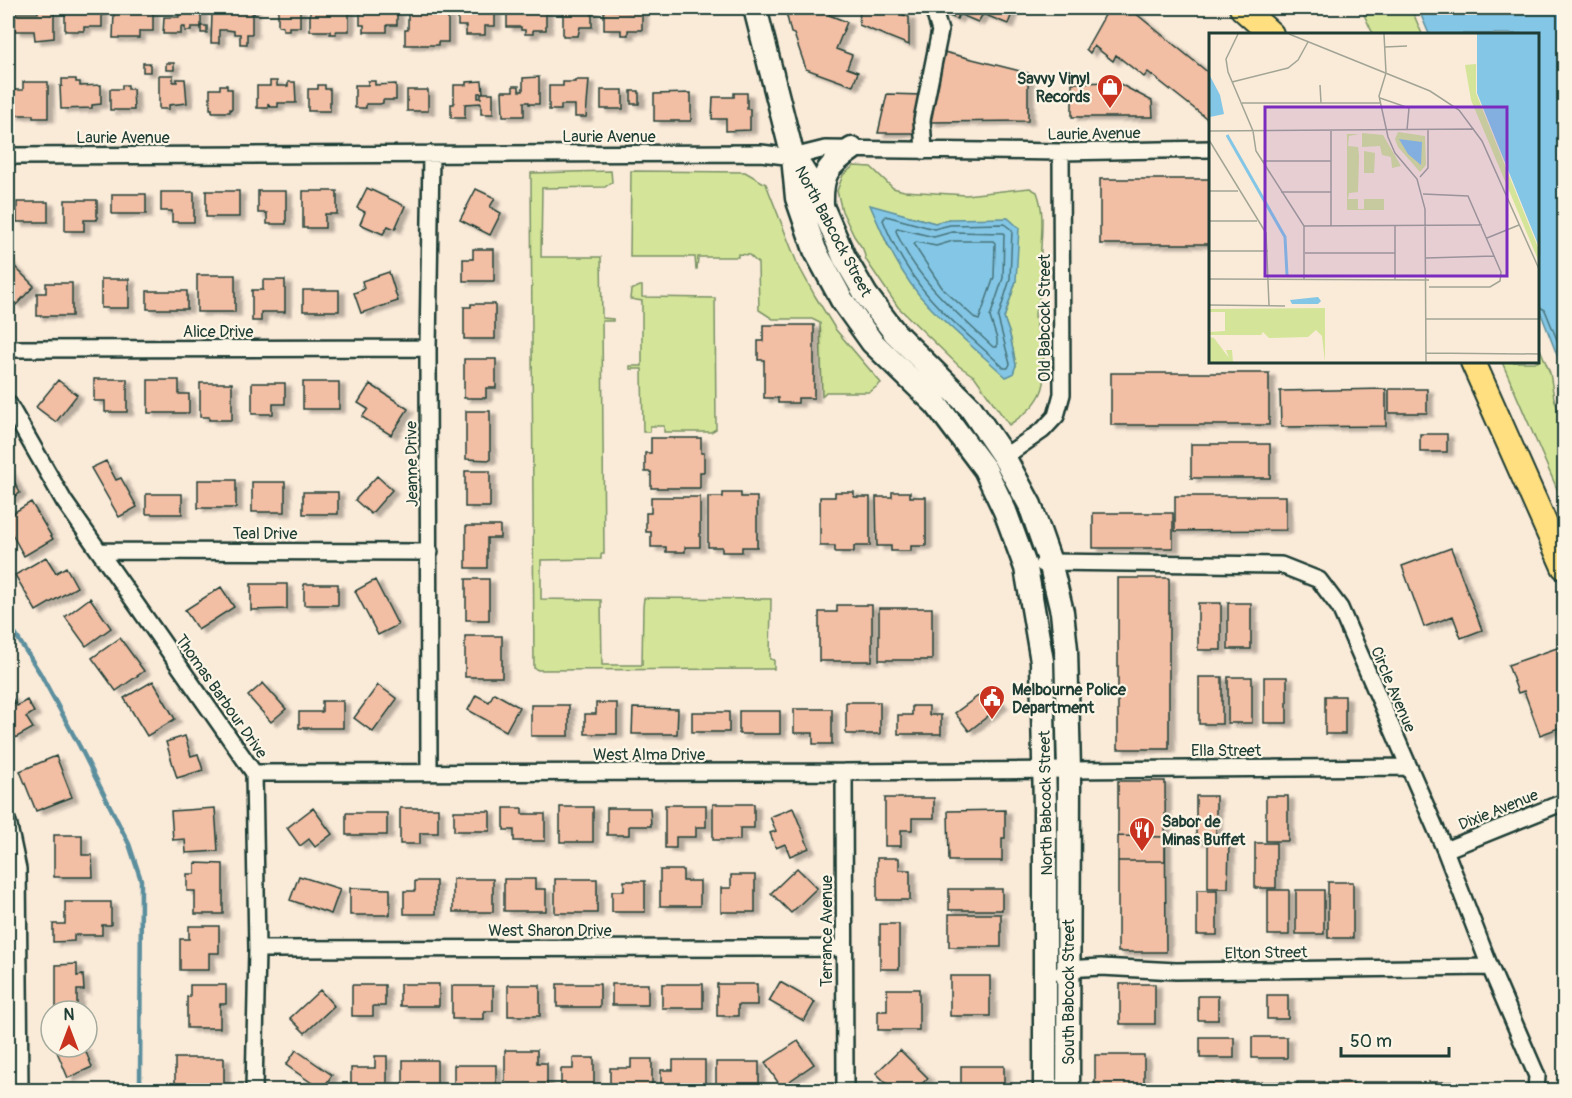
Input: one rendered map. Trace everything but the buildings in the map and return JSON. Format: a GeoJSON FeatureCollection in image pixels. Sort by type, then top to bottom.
{"type":"FeatureCollection","features":[{"type":"Feature","properties":{"kind":"main road","name":"North Babcock Street"},"geometry":{"type":"LineString","coordinates":[[755,8],[794,156],[797,198],[815,250],[842,300],[872,342],[936,404],[985,469],[1005,511],[1026,568],[1042,661],[1045,1090]]}},
{"type":"Feature","properties":{"kind":"main road"},"geometry":{"type":"LineString","coordinates":[[1242,8],[1270,33]]}},
{"type":"Feature","properties":{"kind":"main road"},"geometry":{"type":"LineString","coordinates":[[823,206],[822,186],[825,173],[835,160],[852,149]]}},
{"type":"Feature","properties":{"kind":"main road","name":"North Babcock Street"},"geometry":{"type":"LineString","coordinates":[[794,156],[815,190],[844,257],[866,295],[895,333],[970,406],[1004,457],[1030,505],[1050,562],[1062,612],[1066,649],[1069,770],[1067,894]]}},
{"type":"Feature","properties":{"kind":"main road"},"geometry":{"type":"LineString","coordinates":[[1473,363],[1564,567]]}},
{"type":"Feature","properties":{"kind":"main road","name":"South Babcock Street"},"geometry":{"type":"LineString","coordinates":[[1067,894],[1068,1090]]}},
{"type":"Feature","properties":{"kind":"street"},"geometry":{"type":"LineString","coordinates":[[924,151],[922,120],[940,31],[933,8]]}},
{"type":"Feature","properties":{"kind":"street","name":"Laurie Avenue"},"geometry":{"type":"LineString","coordinates":[[8,156],[761,153],[794,156],[825,149],[1061,152],[1209,149]]}},
{"type":"Feature","properties":{"kind":"street","name":"Old Babcock Street"},"geometry":{"type":"LineString","coordinates":[[1004,457],[1043,430],[1056,416],[1062,394],[1061,152]]}},
{"type":"Feature","properties":{"kind":"street","name":"Jeanne Drive"},"geometry":{"type":"LineString","coordinates":[[429,772],[428,348],[431,154]]}},
{"type":"Feature","properties":{"kind":"street","name":"Alice Drive"},"geometry":{"type":"LineString","coordinates":[[8,349],[428,348]]}},
{"type":"Feature","properties":{"kind":"street","name":"Thomas Barbour Drive"},"geometry":{"type":"LineString","coordinates":[[8,403],[64,501],[254,773],[257,949],[254,1090]]}},
{"type":"Feature","properties":{"kind":"street","name":"Teal Drive"},"geometry":{"type":"LineString","coordinates":[[99,551],[430,552]]}},
{"type":"Feature","properties":{"kind":"street","name":"Circle Avenue"},"geometry":{"type":"LineString","coordinates":[[1026,568],[1050,562],[1281,565],[1319,580],[1340,608],[1445,850],[1490,967],[1537,1076],[1536,1090]]}},
{"type":"Feature","properties":{"kind":"street","name":"Ella Street"},"geometry":{"type":"LineString","coordinates":[[1044,770],[1408,767]]}},
{"type":"Feature","properties":{"kind":"street","name":"West Alma Drive"},"geometry":{"type":"LineString","coordinates":[[254,773],[1044,770]]}},
{"type":"Feature","properties":{"kind":"street","name":"Terrance Avenue"},"geometry":{"type":"LineString","coordinates":[[844,772],[845,1090]]}},
{"type":"Feature","properties":{"kind":"street","name":"Dixie Avenue"},"geometry":{"type":"LineString","coordinates":[[1445,850],[1564,802]]}},
{"type":"Feature","properties":{"kind":"street"},"geometry":{"type":"LineString","coordinates":[[8,822],[18,869],[13,935],[20,1090]]}},
{"type":"Feature","properties":{"kind":"street","name":"West Sharon Drive"},"geometry":{"type":"LineString","coordinates":[[257,949],[844,948]]}},
{"type":"Feature","properties":{"kind":"street","name":"Elton Street"},"geometry":{"type":"LineString","coordinates":[[1067,969],[1101,967],[1176,971],[1490,967]]}},
{"type":"Feature","properties":{"kind":"street"},"geometry":{"type":"LineString","coordinates":[[1046,984],[1067,969]]}},
{"type":"Feature","properties":{"kind":"green space"},"geometry":{"type":"Polygon","coordinates":[[[1361,8],[1411,8],[1422,33],[1373,33],[1361,8]]]}},
{"type":"Feature","properties":{"kind":"green space"},"geometry":{"type":"Polygon","coordinates":[[[854,166],[871,167],[893,188],[904,191],[966,195],[1030,188],[1037,192],[1042,212],[1042,283],[1035,315],[1043,354],[1044,383],[1035,403],[1009,425],[975,377],[959,366],[898,307],[866,260],[863,249],[842,211],[837,191],[843,175],[854,166]],[[871,206],[888,246],[1016,365],[1004,318],[1016,281],[949,219],[935,223],[871,206]]]}},
{"type":"Feature","properties":{"kind":"green space"},"geometry":{"type":"Polygon","coordinates":[[[611,171],[612,182],[605,187],[542,188],[541,257],[601,257],[602,318],[613,319],[613,321],[602,321],[604,554],[601,554],[601,559],[541,560],[541,599],[601,600],[602,665],[642,665],[644,598],[771,599],[770,659],[774,660],[774,669],[538,670],[534,668],[531,173],[611,171]]]}},
{"type":"Feature","properties":{"kind":"green space"},"geometry":{"type":"Polygon","coordinates":[[[631,171],[745,172],[766,184],[797,263],[815,296],[836,330],[881,383],[870,392],[826,392],[822,396],[820,323],[812,319],[773,319],[759,310],[758,263],[749,255],[698,257],[697,269],[695,257],[630,257],[631,171]]]}},
{"type":"Feature","properties":{"kind":"green space"},"geometry":{"type":"Polygon","coordinates":[[[642,286],[642,297],[715,298],[716,429],[711,432],[664,432],[664,426],[650,426],[650,432],[643,432],[642,369],[630,369],[630,366],[642,366],[642,301],[630,299],[631,290],[642,286]]]}},
{"type":"Feature","properties":{"kind":"green space"},"geometry":{"type":"Polygon","coordinates":[[[1539,346],[1550,373],[1554,398],[1564,424],[1564,505],[1502,363],[1539,363],[1539,346]]]}},
{"type":"Feature","properties":{"kind":"water"},"geometry":{"type":"Polygon","coordinates":[[[1418,8],[1564,8],[1564,373],[1539,309],[1539,33],[1429,33],[1418,8]]]}},
{"type":"Feature","properties":{"kind":"water"},"geometry":{"type":"Polygon","coordinates":[[[870,205],[935,223],[949,219],[1008,218],[1019,228],[1016,281],[1004,318],[1016,365],[1013,374],[1006,377],[918,294],[894,258],[870,205]]]}},
{"type":"Feature","properties":{"kind":"waterway"},"geometry":{"type":"LineString","coordinates":[[8,623],[40,673],[80,747],[129,844],[141,880],[140,1090]]}},
{"type":"Feature","properties":{"kind":"place","name":"Savvy Vinyl Records"},"geometry":{"type":"Point","coordinates":[1110,110]}},
{"type":"Feature","properties":{"kind":"place","name":"Melbourne Police Department"},"geometry":{"type":"Point","coordinates":[992,721]}},
{"type":"Feature","properties":{"kind":"place","name":"Sabor de Minas Buffet"},"geometry":{"type":"Point","coordinates":[1142,853]}}]}
